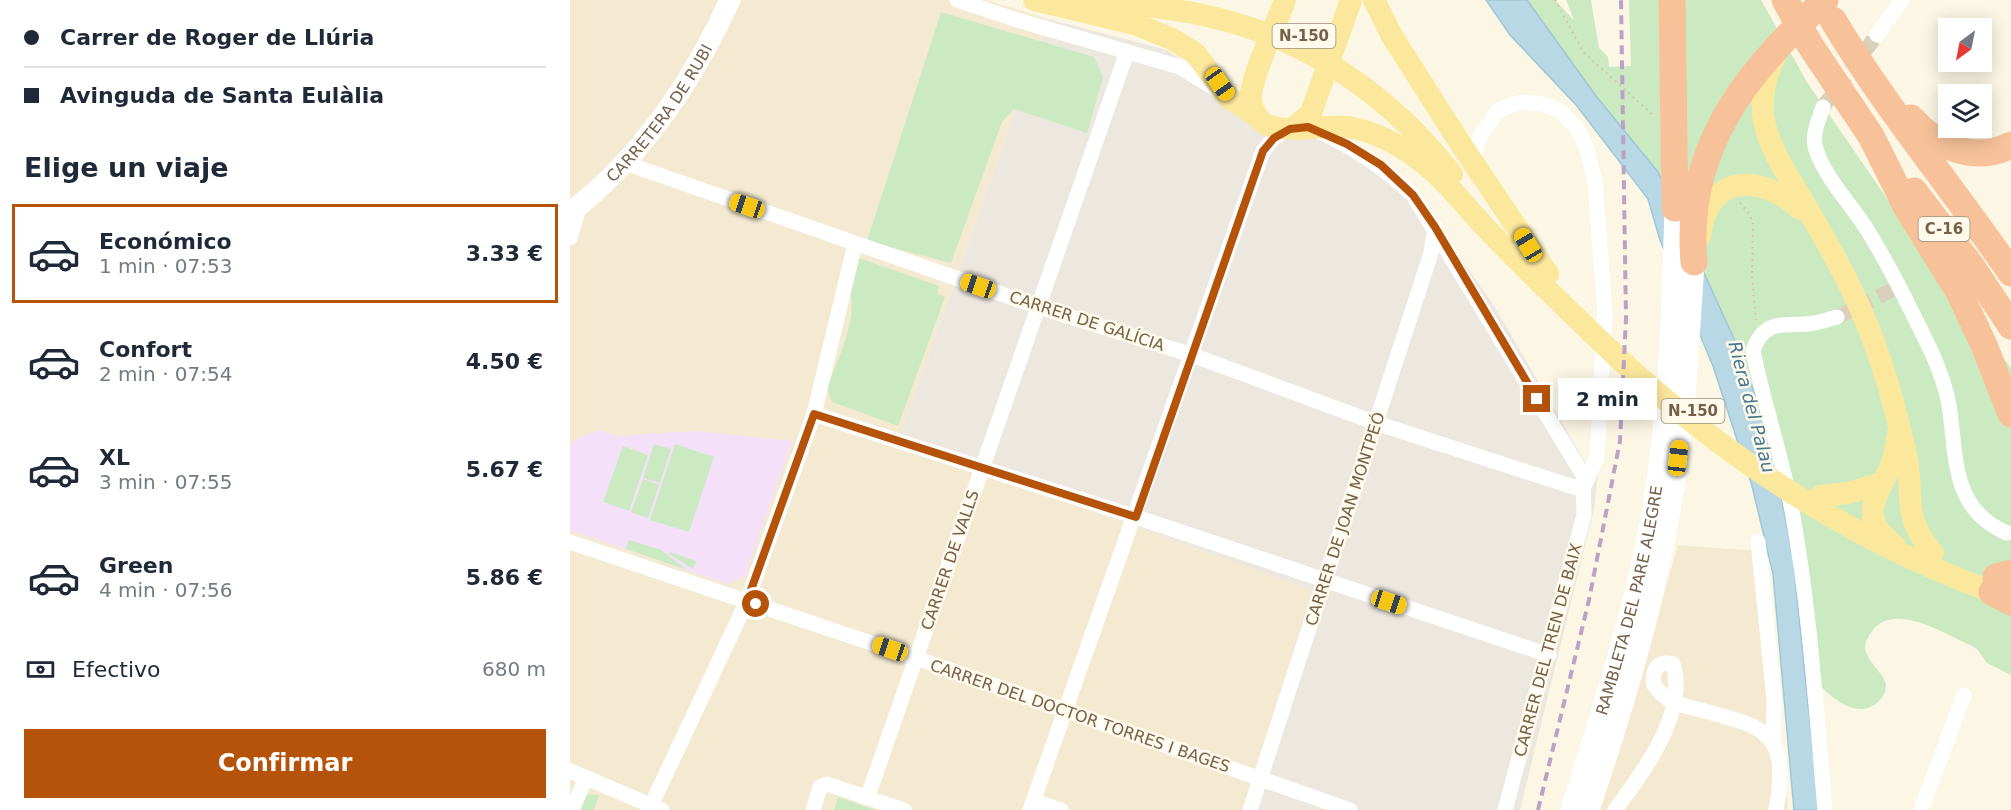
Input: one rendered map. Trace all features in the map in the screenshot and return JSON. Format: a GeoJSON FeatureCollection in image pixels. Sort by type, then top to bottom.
{"type":"FeatureCollection","features":[{"type":"Feature","properties":{"kind":"highway"},"geometry":{"type":"LineString","coordinates":[[1672,0],[1665,120],[1675,208]]}},
{"type":"Feature","properties":{"kind":"highway","name":"C-16"},"geometry":{"type":"LineString","coordinates":[[1785,0],[1810,45],[1871,136],[1972,267],[2011,326]]}},
{"type":"Feature","properties":{"kind":"highway"},"geometry":{"type":"LineString","coordinates":[[1675,208],[1704,144],[1719,98],[1745,62],[1806,0]]}},
{"type":"Feature","properties":{"kind":"highway"},"geometry":{"type":"LineString","coordinates":[[1684,268],[1704,144],[1720,124],[1744,86],[1782,42],[1827,7],[1903,109],[1930,137],[1950,148],[1970,153],[1998,151],[2011,145]]}},
{"type":"Feature","properties":{"kind":"highway","name":"C-16"},"geometry":{"type":"LineString","coordinates":[[1827,7],[1861,68],[2011,273]]}},
{"type":"Feature","properties":{"kind":"highway"},"geometry":{"type":"LineString","coordinates":[[1871,136],[1907,208],[1959,292],[1984,345],[2011,414]]}},
{"type":"Feature","properties":{"kind":"main road","name":"CARRETERA DE RUBI"},"geometry":{"type":"LineString","coordinates":[[575,209],[625,163],[687,83],[730,0]]}},
{"type":"Feature","properties":{"kind":"main road"},"geometry":{"type":"LineString","coordinates":[[1034,0],[1135,24],[1172,39],[1195,53],[1229,98],[1268,126],[1350,127],[1384,138],[1411,154],[1436,174],[1550,290]]}},
{"type":"Feature","properties":{"kind":"main road","name":"N-150"},"geometry":{"type":"LineString","coordinates":[[1089,0],[1238,18]]}},
{"type":"Feature","properties":{"kind":"main road","name":"N-150"},"geometry":{"type":"LineString","coordinates":[[1184,0],[1238,18],[1360,76],[1412,111],[1590,326]]}},
{"type":"Feature","properties":{"kind":"main road"},"geometry":{"type":"LineString","coordinates":[[1257,116],[1251,95],[1285,0]]}},
{"type":"Feature","properties":{"kind":"main road"},"geometry":{"type":"LineString","coordinates":[[1298,128],[1311,113],[1351,0]]}},
{"type":"Feature","properties":{"kind":"main road"},"geometry":{"type":"LineString","coordinates":[[1374,0],[1392,36],[1538,262]]}},
{"type":"Feature","properties":{"kind":"main road"},"geometry":{"type":"LineString","coordinates":[[1782,42],[1763,90],[1764,125],[1776,157],[1852,290],[1869,328],[1888,381],[1906,452],[1908,496],[1926,558]]}},
{"type":"Feature","properties":{"kind":"main road","name":"N-150"},"geometry":{"type":"LineString","coordinates":[[1360,76],[1425,141],[1550,290],[1590,326],[1677,399],[1754,455],[1810,494],[1876,527]]}},
{"type":"Feature","properties":{"kind":"main road"},"geometry":{"type":"LineString","coordinates":[[1684,268],[1707,210],[1719,195],[1755,184],[1777,191],[1802,211],[1817,228]]}},
{"type":"Feature","properties":{"kind":"main road","name":"RAMBLETA DEL PARE ALEGRE"},"geometry":{"type":"LineString","coordinates":[[1589,810],[1628,687],[1664,540],[1679,454],[1691,313],[1675,208]]}},
{"type":"Feature","properties":{"kind":"main road","name":"RAMBLETA DEL PARE ALEGRE"},"geometry":{"type":"LineString","coordinates":[[1570,810],[1624,634],[1649,530],[1684,268]]}},
{"type":"Feature","properties":{"kind":"main road"},"geometry":{"type":"LineString","coordinates":[[1899,429],[1894,457],[1881,483],[1872,513],[1876,527],[1885,538],[1926,558]]}},
{"type":"Feature","properties":{"kind":"main road"},"geometry":{"type":"LineString","coordinates":[[1810,494],[1849,494],[1881,483]]}},
{"type":"Feature","properties":{"kind":"main road","name":"N-150"},"geometry":{"type":"LineString","coordinates":[[1810,494],[1836,519],[1926,558],[2005,588]]}},
{"type":"Feature","properties":{"kind":"main road"},"geometry":{"type":"LineString","coordinates":[[1836,519],[1876,527],[1892,521],[1899,514],[1908,496]]}},
{"type":"Feature","properties":{"kind":"street"},"geometry":{"type":"LineString","coordinates":[[957,0],[1180,67],[1229,98]]}},
{"type":"Feature","properties":{"kind":"street"},"geometry":{"type":"LineString","coordinates":[[1877,35],[1902,0]]}},
{"type":"Feature","properties":{"kind":"street","name":"CARRER DE VALLS"},"geometry":{"type":"LineString","coordinates":[[868,796],[1127,52]]}},
{"type":"Feature","properties":{"kind":"street"},"geometry":{"type":"LineString","coordinates":[[1472,160],[1482,133],[1499,110],[1520,102],[1543,104],[1560,111],[1577,128],[1587,148],[1596,193],[1605,312],[1597,456],[1583,490]]}},
{"type":"Feature","properties":{"kind":"street"},"geometry":{"type":"LineString","coordinates":[[1823,107],[1813,133],[1817,154],[1834,185],[1865,227],[1938,367],[1949,404],[1958,478],[1969,502],[1991,527],[2007,533]]}},
{"type":"Feature","properties":{"kind":"street"},"geometry":{"type":"LineString","coordinates":[[1061,810],[1032,806],[1136,517],[1263,151],[1274,138],[1298,128],[1347,144],[1381,165],[1413,195],[1435,227],[1583,475],[1583,490]]}},
{"type":"Feature","properties":{"kind":"street","name":"CARRER DE GALÍCIA"},"geometry":{"type":"LineString","coordinates":[[625,163],[1039,307],[1192,355],[1376,423],[1583,490]]}},
{"type":"Feature","properties":{"kind":"street"},"geometry":{"type":"LineString","coordinates":[[570,238],[575,209]]}},
{"type":"Feature","properties":{"kind":"street","name":"CARRER DE JOAN MONTPEÓ"},"geometry":{"type":"LineString","coordinates":[[1250,810],[1431,253],[1435,227]]}},
{"type":"Feature","properties":{"kind":"street"},"geometry":{"type":"LineString","coordinates":[[570,771],[654,808],[747,601],[814,414],[855,244]]}},
{"type":"Feature","properties":{"kind":"street"},"geometry":{"type":"LineString","coordinates":[[1825,810],[1804,594],[1780,449],[1753,351],[1758,336],[1772,326],[1813,323],[1837,317]]}},
{"type":"Feature","properties":{"kind":"street"},"geometry":{"type":"LineString","coordinates":[[814,414],[1136,517],[1549,655]]}},
{"type":"Feature","properties":{"kind":"street","name":"CARRER DEL TREN DE BAIX"},"geometry":{"type":"LineString","coordinates":[[1505,810],[1549,655],[1584,515],[1583,490]]}},
{"type":"Feature","properties":{"kind":"street"},"geometry":{"type":"LineString","coordinates":[[1758,541],[1774,699],[1773,740],[1778,751],[1779,781],[1776,810]]}},
{"type":"Feature","properties":{"kind":"street","name":"CARRER DEL DOCTOR TORRES I BAGES"},"geometry":{"type":"LineString","coordinates":[[570,542],[916,658],[1350,810]]}},
{"type":"Feature","properties":{"kind":"street"},"geometry":{"type":"LineString","coordinates":[[1921,810],[1965,695]]}},
{"type":"Feature","properties":{"kind":"street"},"geometry":{"type":"LineString","coordinates":[[1615,810],[1655,750],[1676,705],[1754,727],[1773,740]]}},
{"type":"Feature","properties":{"kind":"street"},"geometry":{"type":"LineString","coordinates":[[572,810],[586,778]]}},
{"type":"Feature","properties":{"kind":"street"},"geometry":{"type":"LineString","coordinates":[[813,810],[820,787],[827,784],[904,810]]}},
{"type":"Feature","properties":{"kind":"path"},"geometry":{"type":"LineString","coordinates":[[1555,0],[1584,53],[1665,120]]}},
{"type":"Feature","properties":{"kind":"path"},"geometry":{"type":"LineString","coordinates":[[1734,192],[1750,215],[1753,225],[1752,276],[1758,336]]}},
{"type":"Feature","properties":{"kind":"shaded area"},"geometry":{"type":"Polygon","coordinates":[[[570,0],[987,0],[1048,19],[898,442],[1312,590],[1243,810],[570,810],[570,0]]]}},
{"type":"Feature","properties":{"kind":"shaded area"},"geometry":{"type":"Polygon","coordinates":[[[1048,19],[1167,50],[1210,80],[1256,124],[1346,136],[1403,177],[1495,307],[1585,462],[1599,465],[1594,509],[1520,810],[1243,810],[1312,590],[898,442],[1048,19]]]}},
{"type":"Feature","properties":{"kind":"shaded area"},"geometry":{"type":"Polygon","coordinates":[[[600,430],[616,436],[696,431],[792,441],[745,576],[727,584],[570,530],[570,446],[578,438],[600,430]]]}},
{"type":"Feature","properties":{"kind":"shaded area"},"geometry":{"type":"Polygon","coordinates":[[[1678,545],[1760,551],[1788,810],[1600,810],[1678,545]]]}},
{"type":"Feature","properties":{"kind":"green space"},"geometry":{"type":"Polygon","coordinates":[[[1527,0],[1555,0],[1574,20],[1566,0],[1591,0],[1599,48],[1608,57],[1609,67],[1631,66],[1629,0],[1761,0],[1807,82],[1929,260],[2011,368],[2011,675],[1987,663],[1977,649],[1947,634],[1906,619],[1893,619],[1882,623],[1872,631],[1865,646],[1868,657],[1886,683],[1886,688],[1879,701],[1863,709],[1847,706],[1819,685],[1740,352],[1658,172],[1596,96],[1527,0]]]}},
{"type":"Feature","properties":{"kind":"green space"},"geometry":{"type":"Polygon","coordinates":[[[941,12],[1094,57],[1103,77],[1087,133],[1014,109],[1002,122],[951,263],[867,241],[941,12]]]}},
{"type":"Feature","properties":{"kind":"green space"},"geometry":{"type":"Polygon","coordinates":[[[859,258],[939,286],[937,294],[945,297],[898,426],[832,402],[827,389],[846,339],[851,312],[848,289],[859,258]]]}},
{"type":"Feature","properties":{"kind":"green space"},"geometry":{"type":"Polygon","coordinates":[[[654,444],[671,449],[660,483],[643,478],[654,444]]]}},
{"type":"Feature","properties":{"kind":"green space"},"geometry":{"type":"Polygon","coordinates":[[[675,444],[714,457],[689,532],[650,520],[675,444]]]}},
{"type":"Feature","properties":{"kind":"green space"},"geometry":{"type":"Polygon","coordinates":[[[623,446],[648,455],[629,511],[603,502],[623,446]]]}},
{"type":"Feature","properties":{"kind":"green space"},"geometry":{"type":"Polygon","coordinates":[[[643,479],[659,485],[648,518],[631,512],[643,479]]]}},
{"type":"Feature","properties":{"kind":"green space"},"geometry":{"type":"Polygon","coordinates":[[[629,540],[661,550],[687,570],[626,549],[629,540]]]}},
{"type":"Feature","properties":{"kind":"green space"},"geometry":{"type":"Polygon","coordinates":[[[670,552],[696,561],[693,569],[669,554],[670,552]]]}},
{"type":"Feature","properties":{"kind":"green space"},"geometry":{"type":"Polygon","coordinates":[[[582,794],[599,795],[594,810],[579,810],[582,794]]]}},
{"type":"Feature","properties":{"kind":"green space"},"geometry":{"type":"Polygon","coordinates":[[[838,797],[875,810],[834,810],[838,797]]]}},
{"type":"Feature","properties":{"kind":"water","name":"Riera del Palau"},"geometry":{"type":"Polygon","coordinates":[[[1486,0],[1527,0],[1596,96],[1658,172],[1740,352],[1770,438],[1793,558],[1819,810],[1794,810],[1773,574],[1752,486],[1713,366],[1660,240],[1648,199],[1577,106],[1510,35],[1486,0]]]}},
{"type":"Feature","properties":{"kind":"tunnel"},"geometry":{"type":"LineString","coordinates":[[1823,107],[1877,35]]}},
{"type":"Feature","properties":{"kind":"tunnel"},"geometry":{"type":"LineString","coordinates":[[1837,317],[1894,289]]}},
{"type":"Feature","properties":{"kind":"railway"},"geometry":{"type":"LineString","coordinates":[[1538,810],[1589,600],[1620,441],[1626,318],[1621,0]]}},
{"type":"Feature","properties":{"kind":"route"},"geometry":{"type":"LineString","coordinates":[[756,604],[747,601],[814,414],[1136,517],[1263,151],[1274,138],[1295,127],[1308,127],[1347,144],[1381,165],[1413,195],[1435,227],[1537,399]]}}]}
